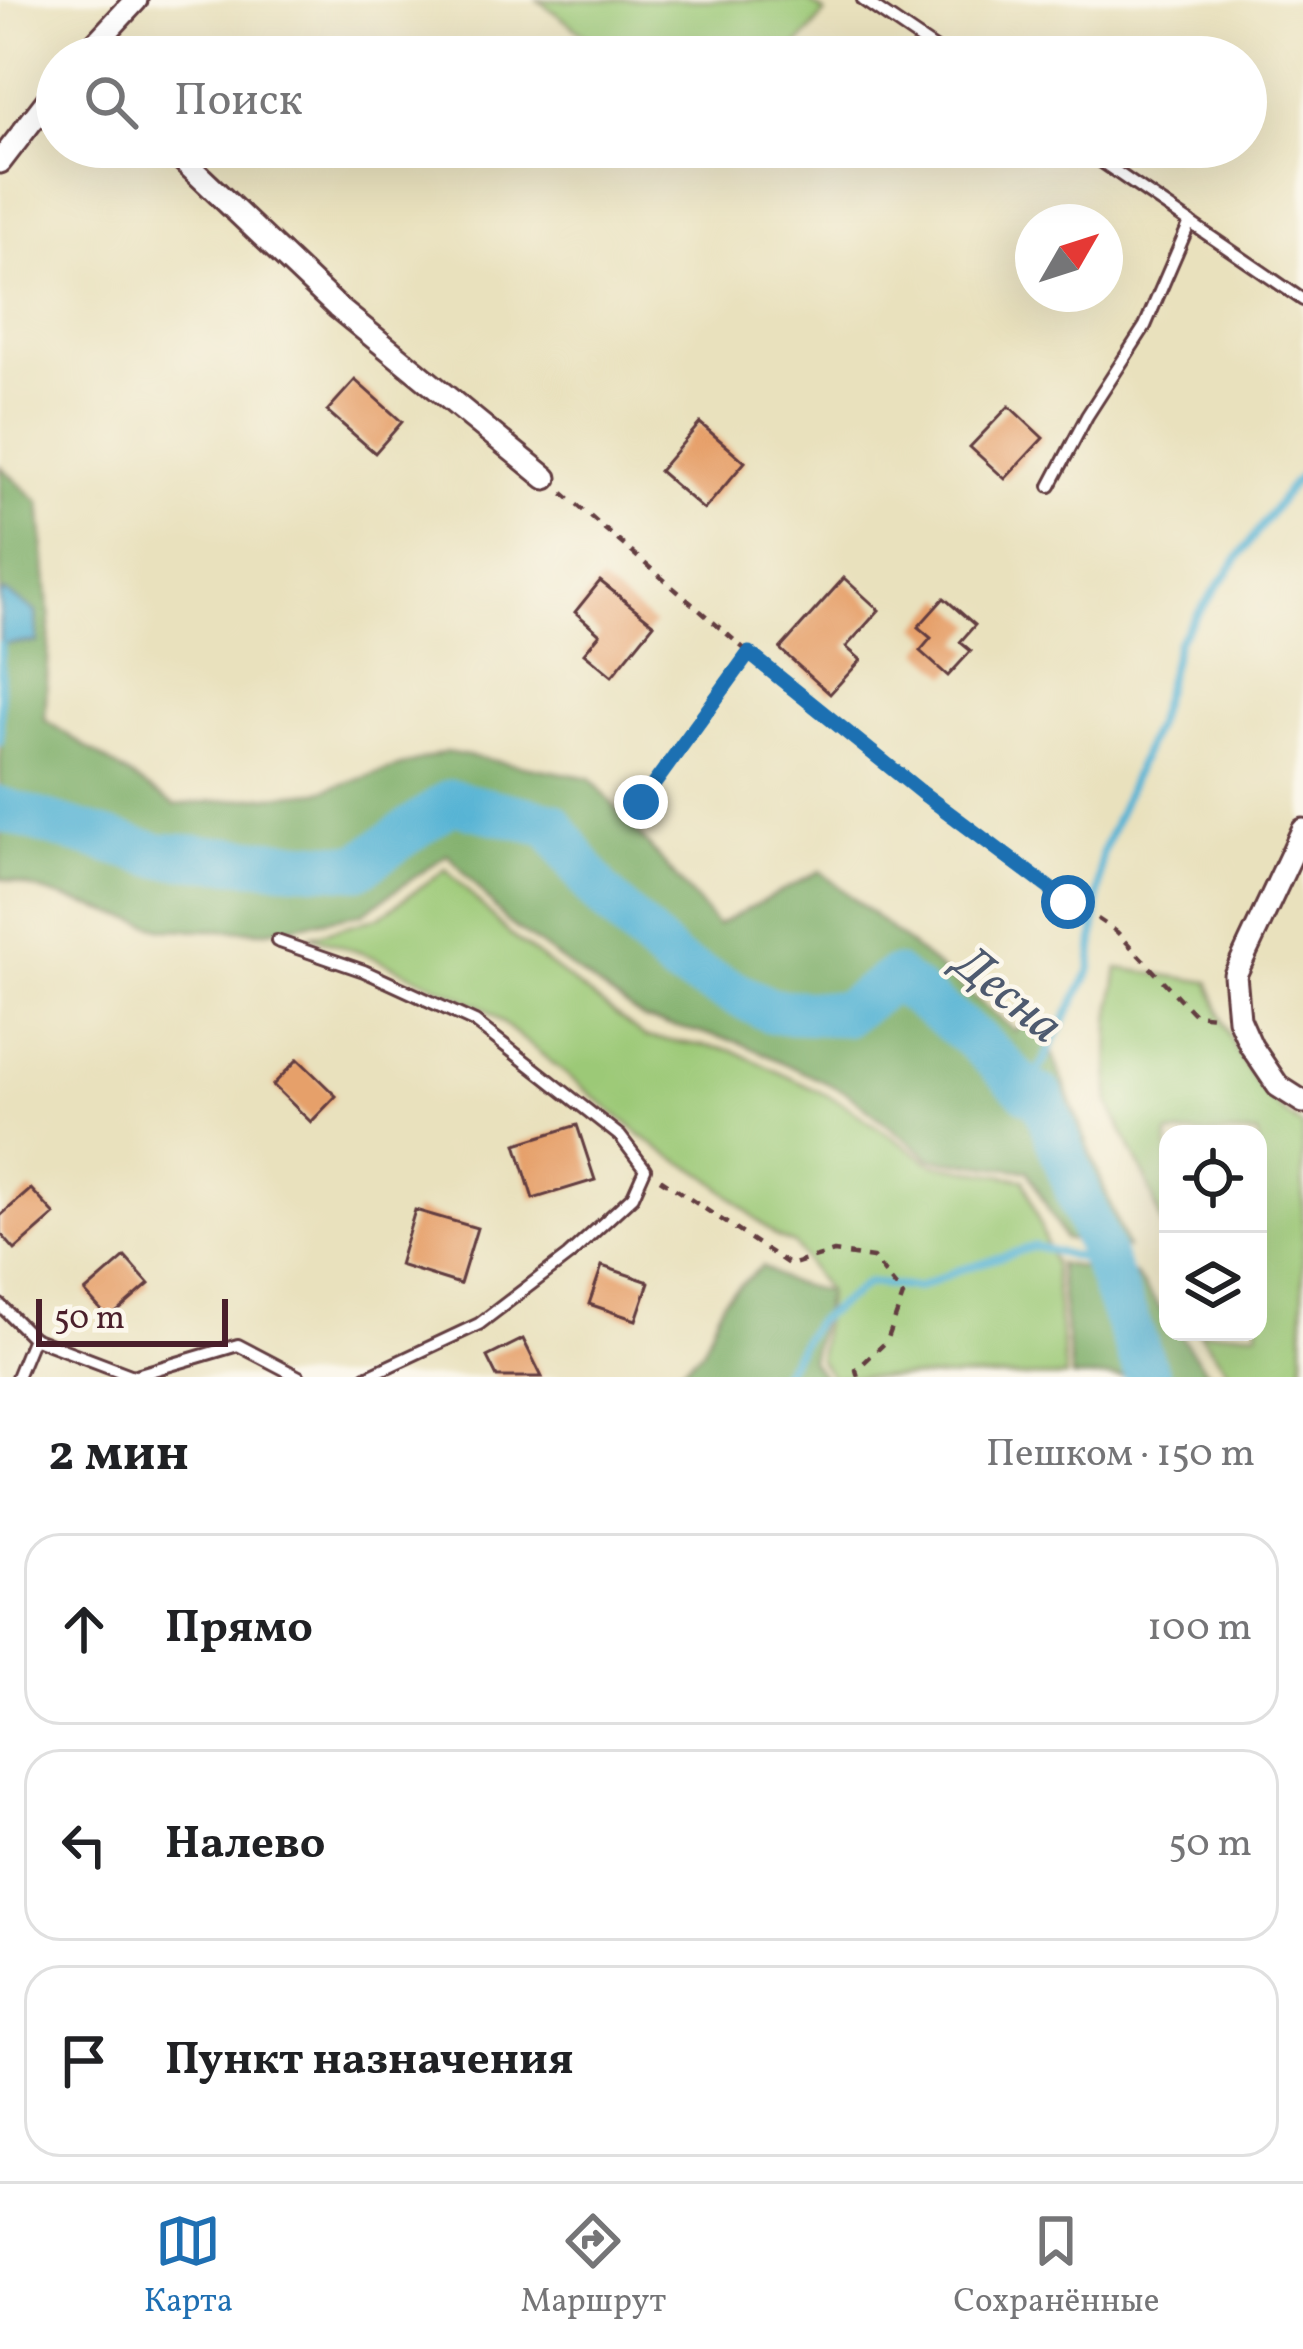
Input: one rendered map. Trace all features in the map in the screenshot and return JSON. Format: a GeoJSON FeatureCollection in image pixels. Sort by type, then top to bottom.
{"type":"FeatureCollection","features":[{"type":"Feature","properties":{"kind":"street"},"geometry":{"type":"LineString","coordinates":[[103,36],[136,0]]}},
{"type":"Feature","properties":{"kind":"street"},"geometry":{"type":"LineString","coordinates":[[0,162],[36,115]]}},
{"type":"Feature","properties":{"kind":"street"},"geometry":{"type":"LineString","coordinates":[[191,168],[337,307],[545,478]]}},
{"type":"Feature","properties":{"kind":"street"},"geometry":{"type":"LineString","coordinates":[[1303,830],[1235,974],[1239,1019],[1250,1046],[1278,1086],[1303,1102]]}},
{"type":"Feature","properties":{"kind":"lane"},"geometry":{"type":"LineString","coordinates":[[863,0],[916,36]]}},
{"type":"Feature","properties":{"kind":"lane"},"geometry":{"type":"LineString","coordinates":[[1111,168],[1303,300]]}},
{"type":"Feature","properties":{"kind":"lane"},"geometry":{"type":"LineString","coordinates":[[1050,486],[1087,416],[1145,326],[1190,222]]}},
{"type":"Feature","properties":{"kind":"lane"},"geometry":{"type":"LineString","coordinates":[[277,940],[364,970],[475,1022],[620,1136],[645,1169],[633,1196],[568,1256],[479,1324],[366,1377]]}},
{"type":"Feature","properties":{"kind":"lane"},"geometry":{"type":"LineString","coordinates":[[0,1305],[34,1338],[134,1376],[238,1346],[299,1377]]}},
{"type":"Feature","properties":{"kind":"lane"},"geometry":{"type":"LineString","coordinates":[[17,1377],[34,1338]]}},
{"type":"Feature","properties":{"kind":"path"},"geometry":{"type":"LineString","coordinates":[[545,478],[921,792],[1068,902],[1117,932],[1193,1014],[1239,1019]]}},
{"type":"Feature","properties":{"kind":"path"},"geometry":{"type":"LineString","coordinates":[[646,808],[641,802],[749,653]]}},
{"type":"Feature","properties":{"kind":"path"},"geometry":{"type":"LineString","coordinates":[[645,1169],[790,1265],[834,1252],[873,1258],[903,1296],[887,1341],[856,1370],[857,1377]]}},
{"type":"Feature","properties":{"kind":"green space"},"geometry":{"type":"Polygon","coordinates":[[[538,0],[807,0],[825,13],[806,36],[586,36],[538,0]]]}},
{"type":"Feature","properties":{"kind":"green space"},"geometry":{"type":"Polygon","coordinates":[[[0,466],[40,503],[50,623],[45,720],[174,805],[318,792],[446,752],[590,778],[717,925],[820,871],[1015,1031],[1037,1014],[1127,1248],[1064,1239],[1028,1171],[931,1159],[846,1092],[738,1042],[644,1019],[507,922],[448,854],[363,913],[268,931],[164,929],[0,878],[0,466]]]}},
{"type":"Feature","properties":{"kind":"green space"},"geometry":{"type":"Polygon","coordinates":[[[446,869],[509,934],[645,1037],[732,1050],[839,1101],[932,1164],[1024,1179],[1053,1263],[1066,1377],[832,1377],[819,1360],[827,1292],[794,1244],[777,1237],[707,1176],[660,1150],[483,1007],[370,956],[311,936],[379,917],[446,869]]]}},
{"type":"Feature","properties":{"kind":"green space"},"geometry":{"type":"Polygon","coordinates":[[[1118,968],[1209,982],[1243,1063],[1268,1097],[1303,1127],[1303,1377],[1233,1377],[1206,1341],[1267,1341],[1267,1125],[1159,1125],[1159,1216],[1146,1178],[1109,1104],[1110,1021],[1118,968]]]}},
{"type":"Feature","properties":{"kind":"green space"},"geometry":{"type":"Polygon","coordinates":[[[1058,1264],[1134,1274],[1159,1307],[1159,1341],[1185,1341],[1211,1377],[1072,1377],[1058,1264]]]}},
{"type":"Feature","properties":{"kind":"green space"},"geometry":{"type":"Polygon","coordinates":[[[762,1266],[788,1282],[827,1292],[811,1361],[823,1377],[671,1377],[702,1351],[723,1300],[762,1266]]]}},
{"type":"Feature","properties":{"kind":"water"},"geometry":{"type":"Polygon","coordinates":[[[5,592],[36,612],[37,642],[0,644],[0,595],[5,592]]]}},
{"type":"Feature","properties":{"kind":"building"},"geometry":{"type":"Polygon","coordinates":[[[355,380],[402,422],[375,453],[327,411],[355,380]]]}},
{"type":"Feature","properties":{"kind":"building"},"geometry":{"type":"Polygon","coordinates":[[[1009,406],[1043,438],[1005,479],[970,447],[1009,406]]]}},
{"type":"Feature","properties":{"kind":"building"},"geometry":{"type":"Polygon","coordinates":[[[700,423],[745,462],[704,510],[659,471],[700,423]]]}},
{"type":"Feature","properties":{"kind":"building"},"geometry":{"type":"Polygon","coordinates":[[[844,578],[879,610],[846,647],[861,660],[830,694],[780,649],[844,578]]]}},
{"type":"Feature","properties":{"kind":"building"},"geometry":{"type":"Polygon","coordinates":[[[600,581],[654,624],[612,676],[584,653],[600,634],[575,612],[600,581]]]}},
{"type":"Feature","properties":{"kind":"building"},"geometry":{"type":"Polygon","coordinates":[[[944,598],[975,625],[960,642],[971,651],[948,676],[920,651],[931,638],[918,627],[944,598]]]}},
{"type":"Feature","properties":{"kind":"building"},"geometry":{"type":"Polygon","coordinates":[[[298,1059],[336,1096],[311,1122],[273,1085],[298,1059]]]}},
{"type":"Feature","properties":{"kind":"building"},"geometry":{"type":"Polygon","coordinates":[[[577,1125],[595,1180],[533,1199],[516,1144],[577,1125]]]}},
{"type":"Feature","properties":{"kind":"building"},"geometry":{"type":"Polygon","coordinates":[[[31,1189],[55,1215],[15,1250],[0,1233],[0,1216],[31,1189]]]}},
{"type":"Feature","properties":{"kind":"building"},"geometry":{"type":"Polygon","coordinates":[[[415,1210],[477,1228],[460,1284],[399,1265],[415,1210]]]}},
{"type":"Feature","properties":{"kind":"building"},"geometry":{"type":"Polygon","coordinates":[[[125,1257],[149,1284],[109,1319],[85,1292],[125,1257]]]}},
{"type":"Feature","properties":{"kind":"building"},"geometry":{"type":"Polygon","coordinates":[[[602,1266],[649,1282],[636,1320],[589,1304],[602,1266]]]}},
{"type":"Feature","properties":{"kind":"building"},"geometry":{"type":"Polygon","coordinates":[[[523,1339],[542,1377],[497,1377],[487,1357],[523,1339]]]}},
{"type":"Feature","properties":{"kind":"waterway"},"geometry":{"type":"LineString","coordinates":[[1028,1091],[1091,969],[1102,854],[1156,722],[1178,641],[1303,474]]}},
{"type":"Feature","properties":{"kind":"waterway"},"geometry":{"type":"LineString","coordinates":[[0,741],[1,645]]}},
{"type":"Feature","properties":{"kind":"waterway","name":"Десна"},"geometry":{"type":"LineString","coordinates":[[0,809],[157,855],[358,867],[450,802],[551,824],[599,892],[676,965],[772,1011],[844,1014],[895,978],[977,1041],[1028,1091],[1042,1097],[1148,1377]]}},
{"type":"Feature","properties":{"kind":"waterway"},"geometry":{"type":"LineString","coordinates":[[780,1377],[815,1322],[868,1283],[918,1288],[1035,1246],[1106,1265]]}},
{"type":"Feature","properties":{"kind":"route"},"geometry":{"type":"LineString","coordinates":[[641,802],[749,653],[921,792],[1068,902]]}}]}
